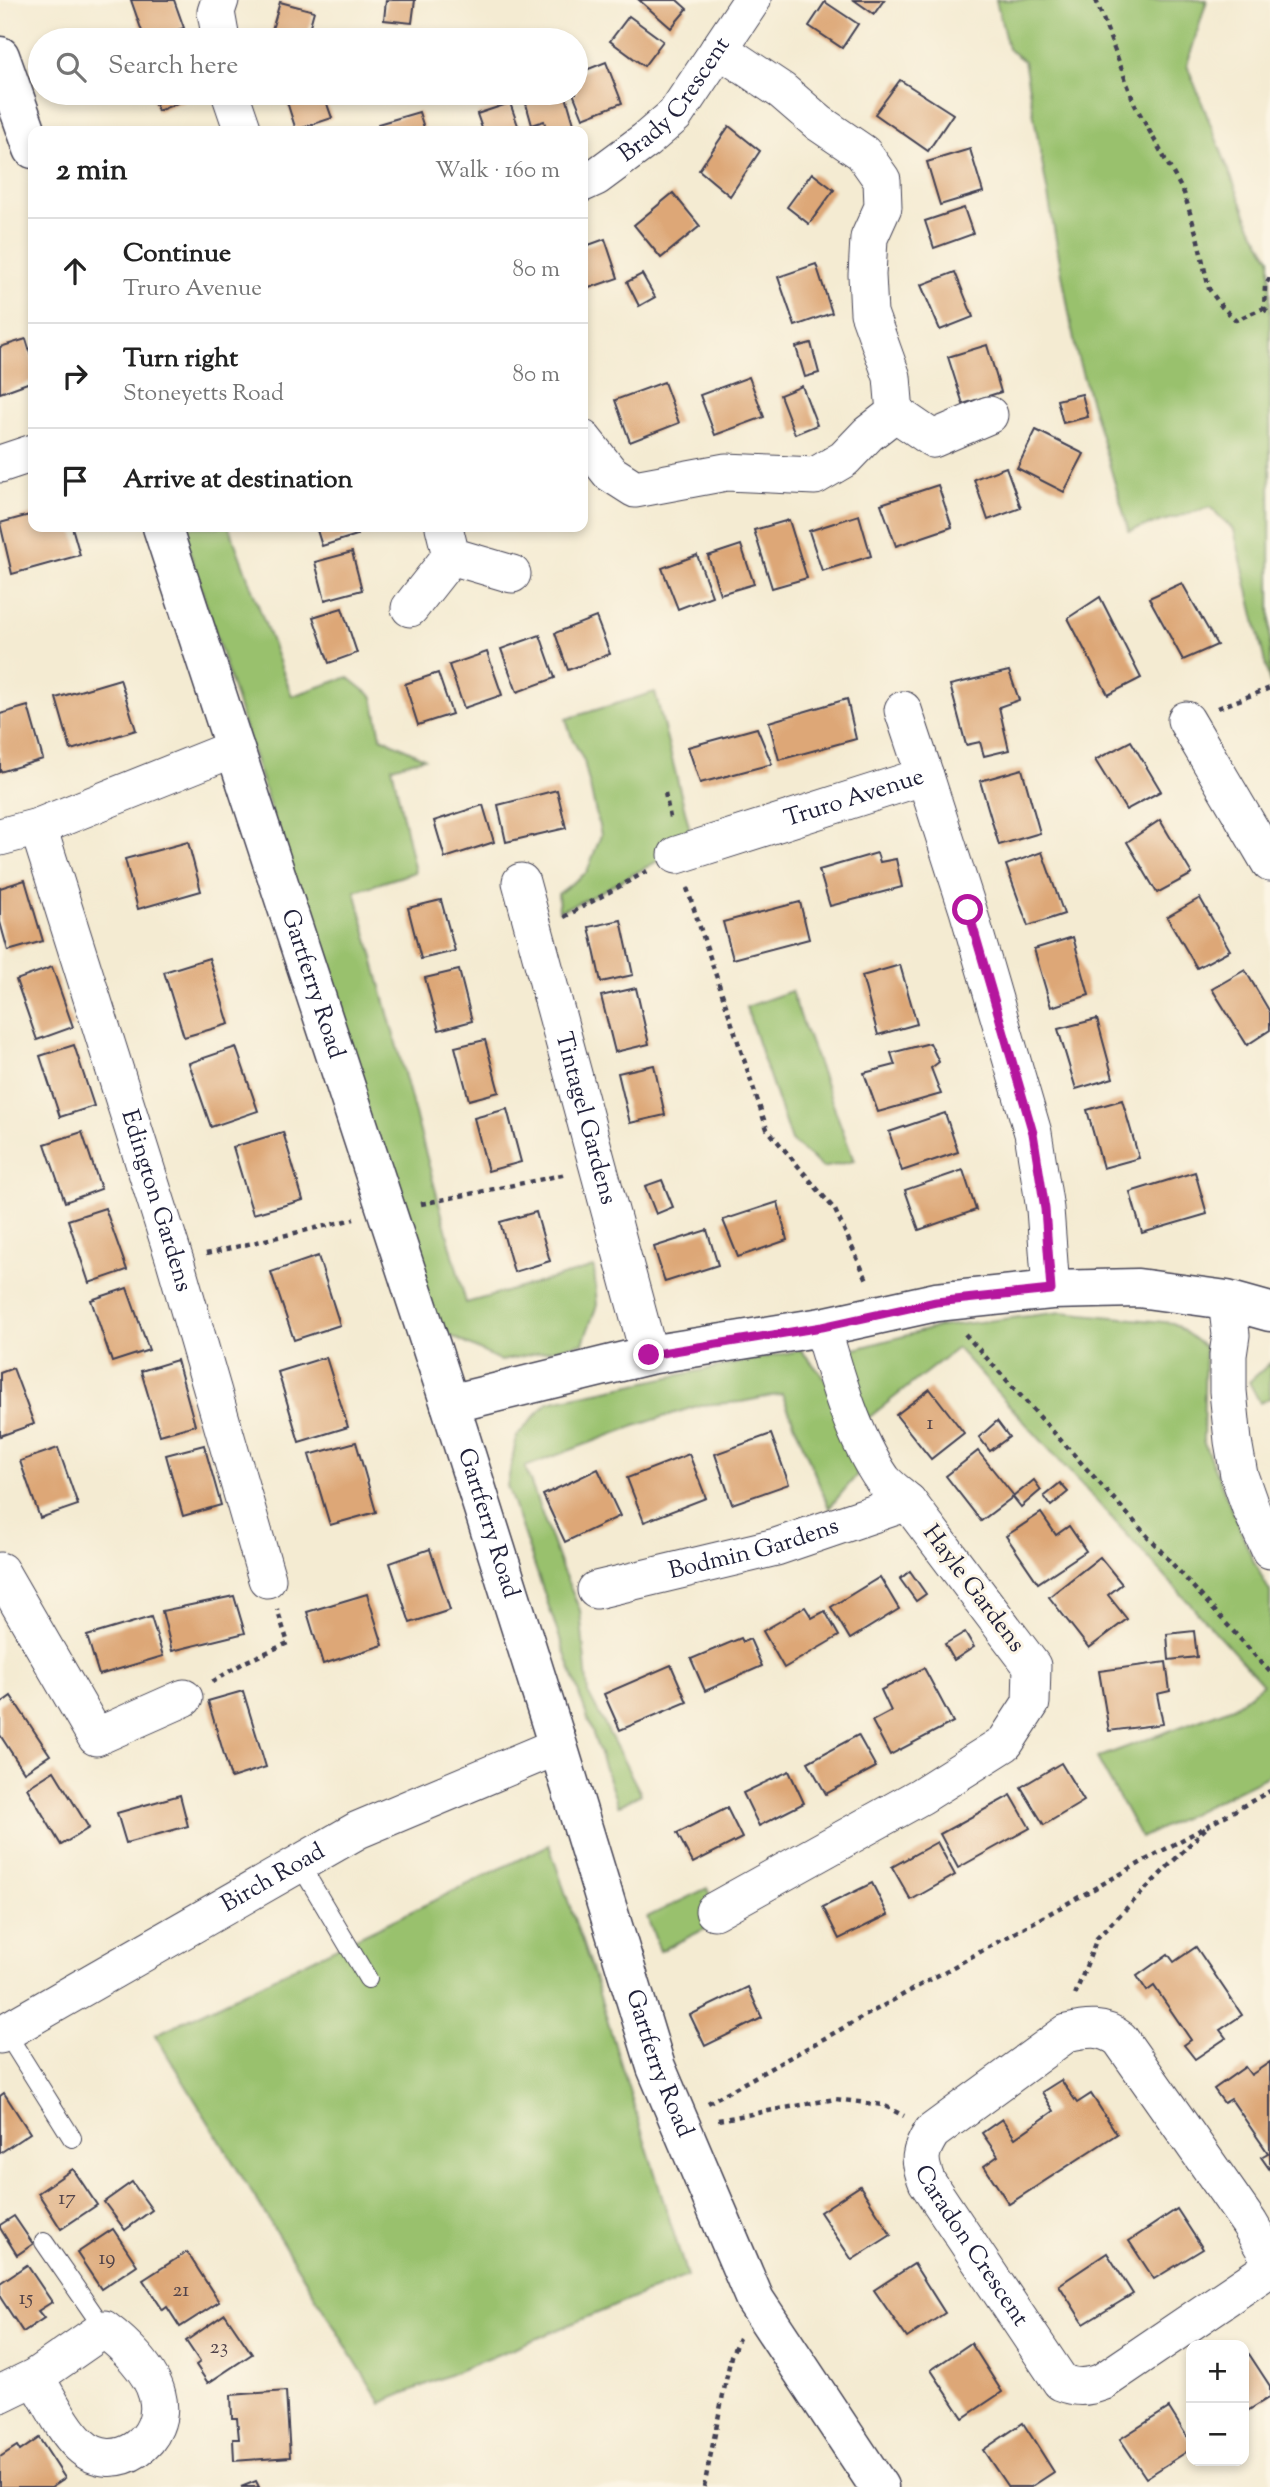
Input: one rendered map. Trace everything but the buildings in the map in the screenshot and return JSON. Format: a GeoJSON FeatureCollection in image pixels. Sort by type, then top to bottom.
{"type":"FeatureCollection","features":[{"type":"Feature","properties":{"kind":"street"},"geometry":{"type":"LineString","coordinates":[[219,28],[216,12],[220,0]]}},
{"type":"Feature","properties":{"kind":"street","name":"Brady Crescent"},"geometry":{"type":"LineString","coordinates":[[588,181],[675,115],[752,0]]}},
{"type":"Feature","properties":{"kind":"street"},"geometry":{"type":"LineString","coordinates":[[719,49],[782,91],[819,123],[863,153],[882,180],[883,207],[869,238],[869,313],[892,377],[895,413],[939,453],[989,415]]}},
{"type":"Feature","properties":{"kind":"street"},"geometry":{"type":"LineString","coordinates":[[0,56],[28,135]]}},
{"type":"Feature","properties":{"kind":"street"},"geometry":{"type":"LineString","coordinates":[[234,105],[241,126]]}},
{"type":"Feature","properties":{"kind":"street"},"geometry":{"type":"LineString","coordinates":[[588,445],[610,473],[635,489],[726,472],[815,476],[844,459],[868,434],[895,413]]}},
{"type":"Feature","properties":{"kind":"street"},"geometry":{"type":"LineString","coordinates":[[0,464],[28,455]]}},
{"type":"Feature","properties":{"kind":"street","name":"Gartferry Road"},"geometry":{"type":"LineString","coordinates":[[164,532],[450,1404],[656,2067],[689,2114],[755,2300],[880,2487]]}},
{"type":"Feature","properties":{"kind":"street"},"geometry":{"type":"LineString","coordinates":[[410,608],[448,541],[513,574]]}},
{"type":"Feature","properties":{"kind":"street"},"geometry":{"type":"LineString","coordinates":[[903,710],[925,776]]}},
{"type":"Feature","properties":{"kind":"street"},"geometry":{"type":"LineString","coordinates":[[1186,720],[1270,863]]}},
{"type":"Feature","properties":{"kind":"street"},"geometry":{"type":"LineString","coordinates":[[0,837],[38,827],[236,748]]}},
{"type":"Feature","properties":{"kind":"street","name":"Truro Avenue"},"geometry":{"type":"LineString","coordinates":[[677,855],[925,776],[968,910],[1033,1133],[1045,1209],[1051,1290]]}},
{"type":"Feature","properties":{"kind":"street","name":"Edington Gardens"},"geometry":{"type":"LineString","coordinates":[[38,827],[175,1261],[267,1579]]}},
{"type":"Feature","properties":{"kind":"street","name":"Tintagel Gardens"},"geometry":{"type":"LineString","coordinates":[[521,883],[649,1355]]}},
{"type":"Feature","properties":{"kind":"street"},"geometry":{"type":"LineString","coordinates":[[450,1404],[649,1355],[822,1327],[936,1302],[1051,1290],[1138,1288],[1227,1300],[1270,1312]]}},
{"type":"Feature","properties":{"kind":"street"},"geometry":{"type":"LineString","coordinates":[[1227,1300],[1231,1335],[1228,1391],[1233,1441],[1239,1475],[1270,1550]]}},
{"type":"Feature","properties":{"kind":"street","name":"Hayle Gardens"},"geometry":{"type":"LineString","coordinates":[[714,1911],[921,1796],[1005,1742],[1031,1703],[1032,1666],[908,1502],[884,1481],[856,1428],[835,1374],[822,1327]]}},
{"type":"Feature","properties":{"kind":"street","name":"Bodmin Gardens"},"geometry":{"type":"LineString","coordinates":[[596,1590],[776,1547],[908,1502]]}},
{"type":"Feature","properties":{"kind":"street"},"geometry":{"type":"LineString","coordinates":[[0,1571],[96,1737],[184,1698]]}},
{"type":"Feature","properties":{"kind":"street","name":"Birch Road"},"geometry":{"type":"LineString","coordinates":[[3,2033],[358,1830],[558,1745]]}},
{"type":"Feature","properties":{"kind":"street"},"geometry":{"type":"LineString","coordinates":[[1068,2033],[1086,2028],[1100,2029],[1121,2039],[1249,2223],[1270,2259]]}},
{"type":"Feature","properties":{"kind":"street","name":"Caradon Crescent"},"geometry":{"type":"LineString","coordinates":[[1068,2033],[932,2132],[921,2148],[920,2166],[927,2182],[1061,2382],[1073,2387],[1088,2387],[1102,2382],[1270,2268]]}},
{"type":"Feature","properties":{"kind":"street"},"geometry":{"type":"LineString","coordinates":[[0,2394],[35,2377],[104,2329],[127,2347],[157,2392],[159,2417],[154,2432],[145,2444],[134,2452],[108,2457],[93,2454],[72,2436],[35,2377]]}},
{"type":"Feature","properties":{"kind":"lane"},"geometry":{"type":"LineString","coordinates":[[299,1863],[368,1979]]}},
{"type":"Feature","properties":{"kind":"lane"},"geometry":{"type":"LineString","coordinates":[[3,2033],[72,2138]]}},
{"type":"Feature","properties":{"kind":"lane"},"geometry":{"type":"LineString","coordinates":[[44,2242],[104,2329]]}},
{"type":"Feature","properties":{"kind":"path"},"geometry":{"type":"LineString","coordinates":[[1096,0],[1135,105],[1184,193],[1209,289],[1236,320],[1265,308]]}},
{"type":"Feature","properties":{"kind":"path"},"geometry":{"type":"LineString","coordinates":[[1270,277],[1265,286],[1265,308],[1270,315]]}},
{"type":"Feature","properties":{"kind":"path"},"geometry":{"type":"LineString","coordinates":[[1186,720],[1270,688]]}},
{"type":"Feature","properties":{"kind":"path"},"geometry":{"type":"LineString","coordinates":[[665,793],[677,855],[766,1129],[835,1210],[870,1287],[875,1314]]}},
{"type":"Feature","properties":{"kind":"path"},"geometry":{"type":"LineString","coordinates":[[536,932],[677,855]]}},
{"type":"Feature","properties":{"kind":"path"},"geometry":{"type":"LineString","coordinates":[[175,1261],[386,1211],[598,1167]]}},
{"type":"Feature","properties":{"kind":"path"},"geometry":{"type":"LineString","coordinates":[[936,1302],[1270,1672]]}},
{"type":"Feature","properties":{"kind":"path"},"geometry":{"type":"LineString","coordinates":[[184,1698],[245,1662],[288,1643],[267,1579]]}},
{"type":"Feature","properties":{"kind":"path"},"geometry":{"type":"LineString","coordinates":[[689,2114],[1270,1791]]}},
{"type":"Feature","properties":{"kind":"path"},"geometry":{"type":"LineString","coordinates":[[1068,2033],[1073,1999],[1097,1938],[1209,1825]]}},
{"type":"Feature","properties":{"kind":"path"},"geometry":{"type":"LineString","coordinates":[[689,2114],[715,2120],[835,2099],[883,2105],[932,2132]]}},
{"type":"Feature","properties":{"kind":"path"},"geometry":{"type":"LineString","coordinates":[[704,2487],[731,2356],[755,2300]]}},
{"type":"Feature","properties":{"kind":"green space"},"geometry":{"type":"Polygon","coordinates":[[[996,0],[1207,0],[1187,65],[1250,224],[1270,258],[1270,684],[1234,530],[1210,507],[1129,531],[1076,352],[1024,61],[1008,49],[996,0]]]}},
{"type":"Feature","properties":{"kind":"green space"},"geometry":{"type":"Polygon","coordinates":[[[184,532],[231,532],[292,696],[348,677],[373,697],[381,737],[424,758],[392,767],[415,872],[355,891],[466,1303],[594,1267],[597,1305],[583,1343],[501,1361],[433,1327],[184,532]]]}},
{"type":"Feature","properties":{"kind":"green space"},"geometry":{"type":"Polygon","coordinates":[[[655,692],[693,842],[591,897],[559,911],[558,894],[587,872],[601,835],[584,761],[566,719],[655,692]]]}},
{"type":"Feature","properties":{"kind":"green space"},"geometry":{"type":"Polygon","coordinates":[[[791,991],[854,1161],[823,1168],[791,1141],[746,1007],[791,991]]]}},
{"type":"Feature","properties":{"kind":"green space"},"geometry":{"type":"Polygon","coordinates":[[[1062,1312],[1173,1323],[1205,1347],[1203,1441],[1254,1562],[1270,1592],[1270,1775],[1141,1838],[1097,1758],[1233,1707],[1263,1684],[957,1348],[867,1419],[840,1353],[938,1327],[1062,1312]]]}},
{"type":"Feature","properties":{"kind":"green space"},"geometry":{"type":"Polygon","coordinates":[[[801,1350],[831,1386],[857,1475],[829,1508],[782,1394],[741,1402],[700,1405],[525,1467],[580,1610],[588,1693],[641,1794],[618,1806],[507,1486],[517,1436],[548,1402],[801,1350]]]}},
{"type":"Feature","properties":{"kind":"green space"},"geometry":{"type":"Polygon","coordinates":[[[1270,1363],[1270,1398],[1260,1403],[1249,1382],[1270,1363]]]}},
{"type":"Feature","properties":{"kind":"green space"},"geometry":{"type":"Polygon","coordinates":[[[549,1845],[591,1968],[687,2276],[381,2403],[155,2035],[549,1845]]]}},
{"type":"Feature","properties":{"kind":"green space"},"geometry":{"type":"Polygon","coordinates":[[[707,1888],[721,1921],[660,1951],[647,1917],[707,1888]]]}},
{"type":"Feature","properties":{"kind":"route"},"geometry":{"type":"LineString","coordinates":[[649,1355],[822,1327],[936,1302],[1051,1290],[1045,1209],[1033,1133],[968,910]]}}]}
